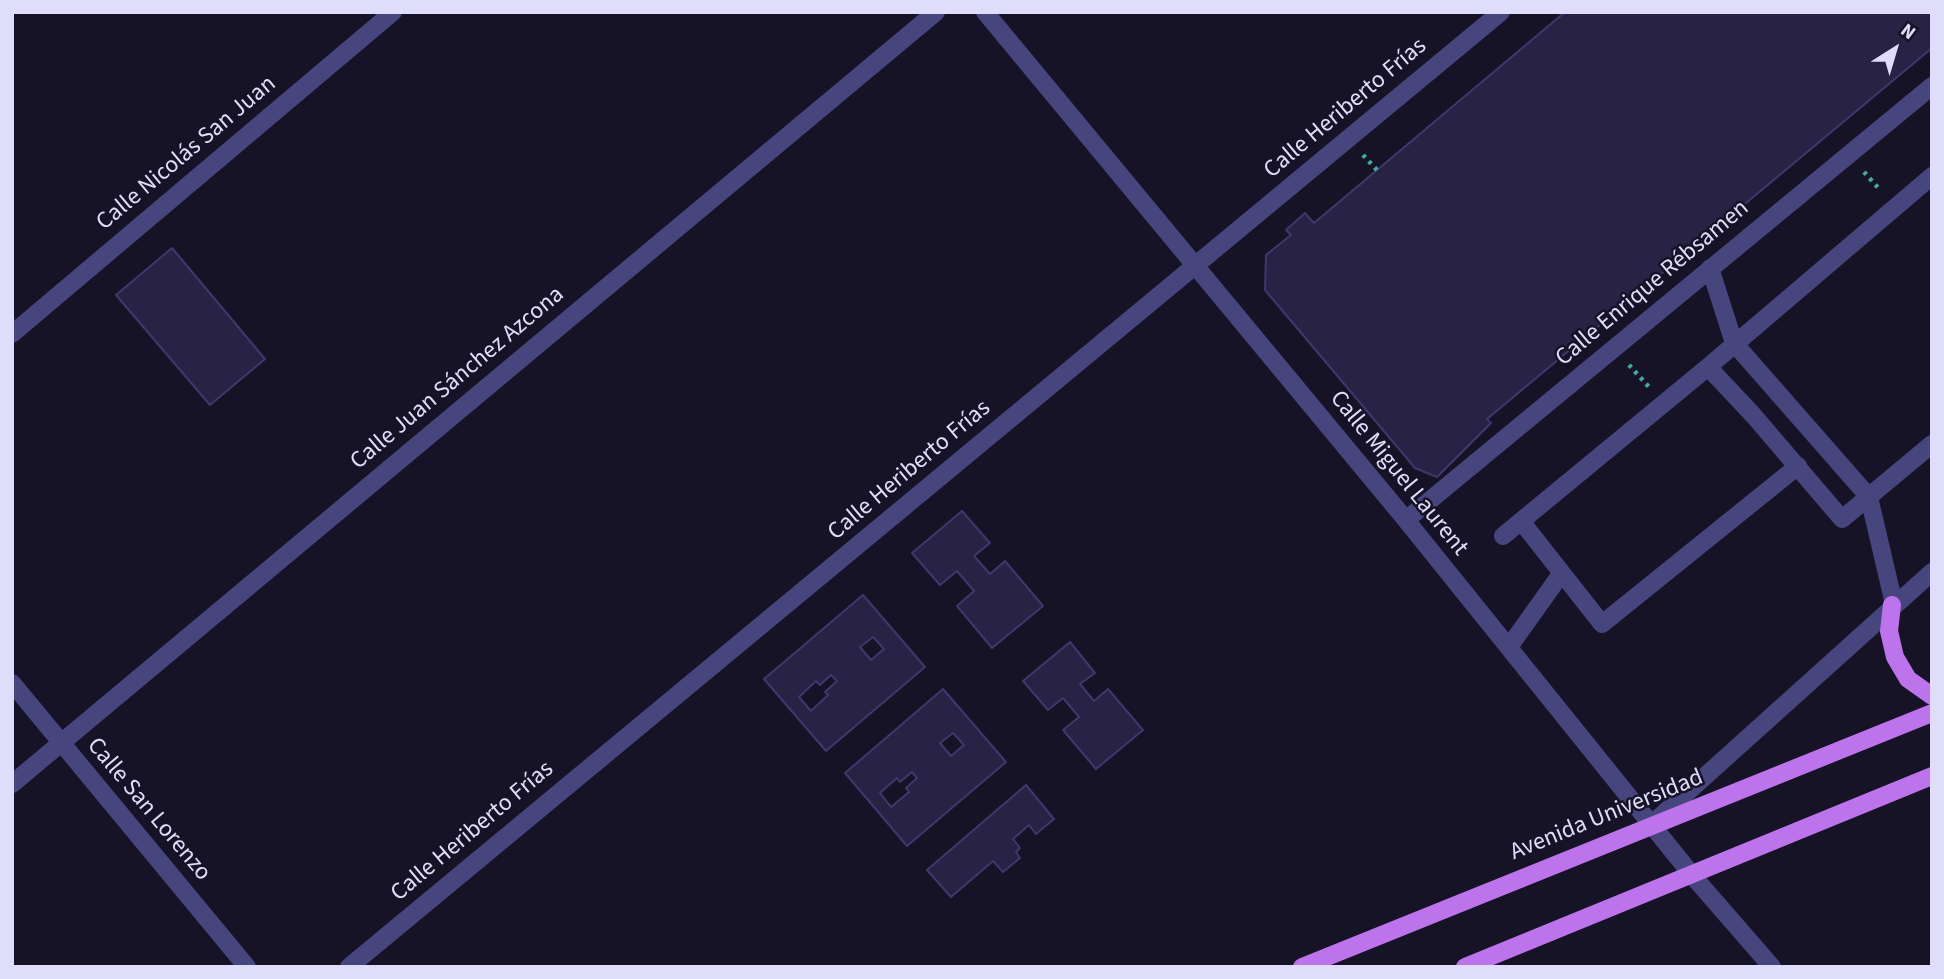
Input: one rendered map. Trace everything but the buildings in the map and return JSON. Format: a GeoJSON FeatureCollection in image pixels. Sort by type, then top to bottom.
{"type":"FeatureCollection","features":[{"type":"Feature","properties":{"kind":"main road"},"geometry":{"type":"LineString","coordinates":[[1893,605],[1889,631],[1895,657],[1908,679],[1932,696]]}},
{"type":"Feature","properties":{"kind":"main road","name":"Avenida Universidad"},"geometry":{"type":"LineString","coordinates":[[1302,967],[1932,713]]}},
{"type":"Feature","properties":{"kind":"main road"},"geometry":{"type":"LineString","coordinates":[[1465,967],[1932,776]]}},
{"type":"Feature","properties":{"kind":"street","name":"Calle Nicolás San Juan"},"geometry":{"type":"LineString","coordinates":[[12,334],[393,12]]}},
{"type":"Feature","properties":{"kind":"street","name":"Calle Juan Sánchez Azcona"},"geometry":{"type":"LineString","coordinates":[[12,784],[936,12]]}},
{"type":"Feature","properties":{"kind":"street","name":"Calle Miguel Laurent"},"geometry":{"type":"LineString","coordinates":[[985,12],[1406,520],[1653,824],[1692,876],[1772,967]]}},
{"type":"Feature","properties":{"kind":"street","name":"Calle Heriberto Frías"},"geometry":{"type":"LineString","coordinates":[[349,967],[1501,12]]}},
{"type":"Feature","properties":{"kind":"street","name":"Calle Enrique Rébsamen"},"geometry":{"type":"LineString","coordinates":[[1406,520],[1932,86]]}},
{"type":"Feature","properties":{"kind":"street"},"geometry":{"type":"LineString","coordinates":[[1503,536],[1708,367],[1932,176]]}},
{"type":"Feature","properties":{"kind":"street"},"geometry":{"type":"LineString","coordinates":[[1710,268],[1734,344],[1869,496],[1893,605]]}},
{"type":"Feature","properties":{"kind":"street"},"geometry":{"type":"LineString","coordinates":[[1708,367],[1842,519],[1932,444]]}},
{"type":"Feature","properties":{"kind":"street"},"geometry":{"type":"LineString","coordinates":[[1521,521],[1602,624],[1798,466]]}},
{"type":"Feature","properties":{"kind":"street"},"geometry":{"type":"LineString","coordinates":[[1653,824],[1932,572]]}},
{"type":"Feature","properties":{"kind":"street"},"geometry":{"type":"LineString","coordinates":[[1509,647],[1561,574]]}},
{"type":"Feature","properties":{"kind":"street","name":"Calle San Lorenzo"},"geometry":{"type":"LineString","coordinates":[[12,683],[247,967]]}}]}
